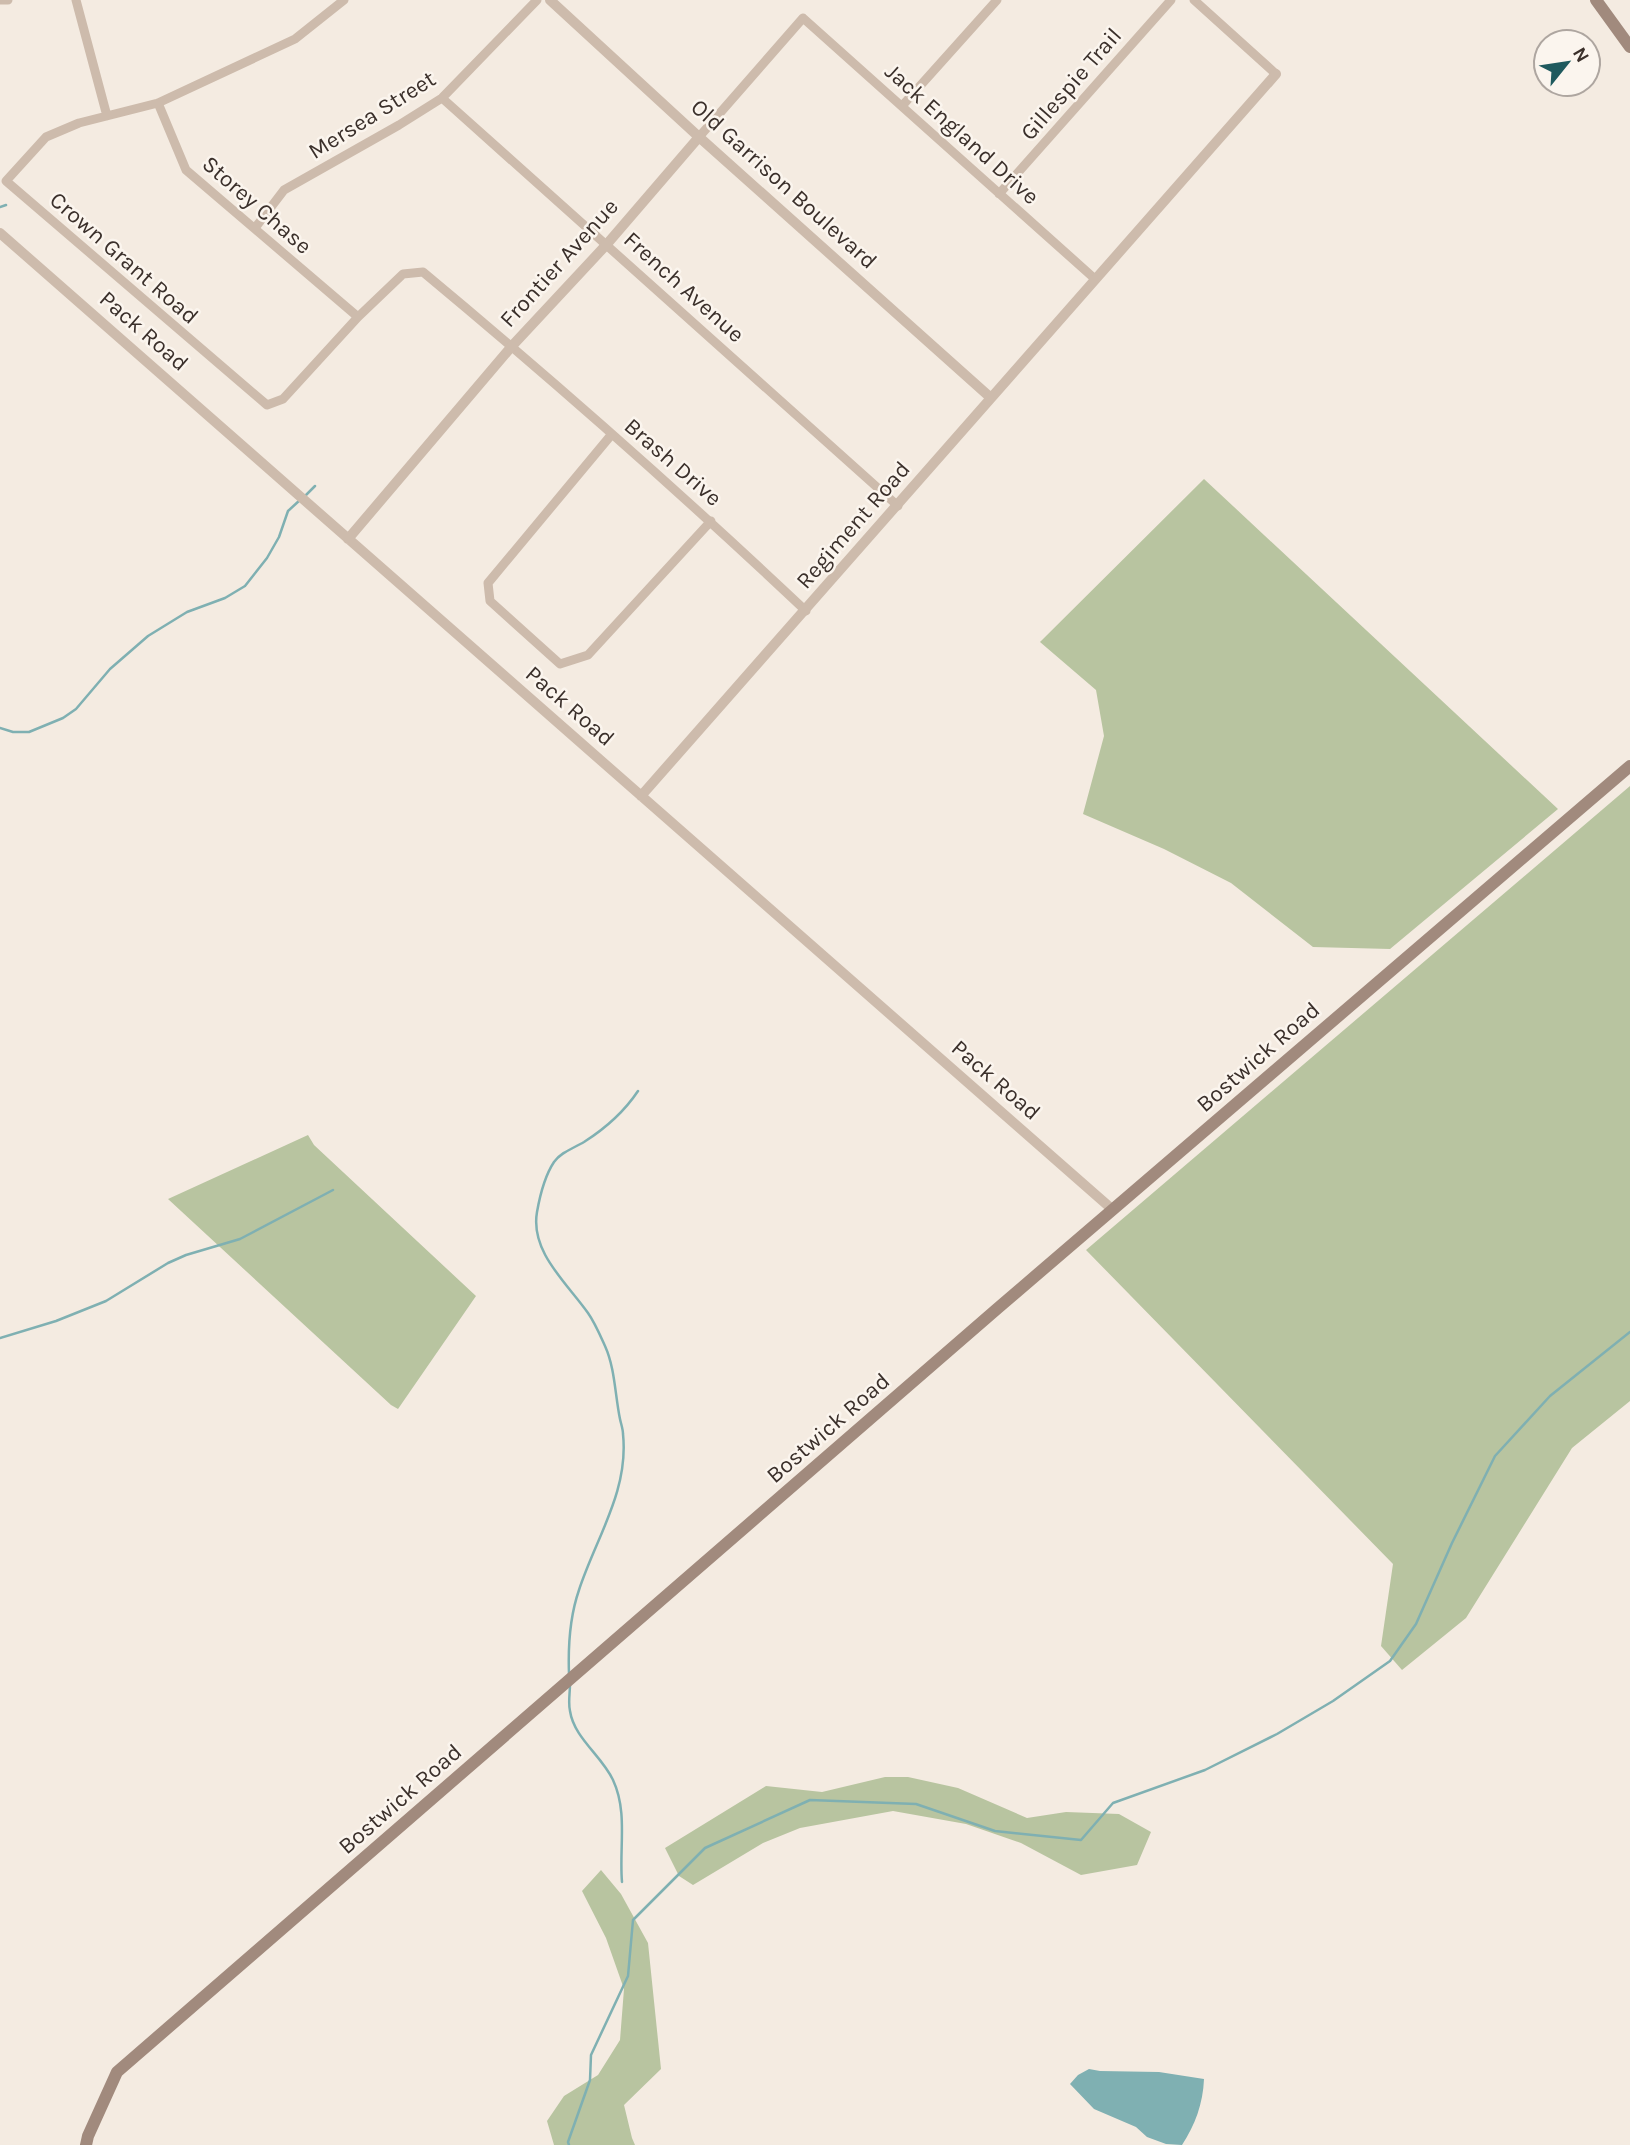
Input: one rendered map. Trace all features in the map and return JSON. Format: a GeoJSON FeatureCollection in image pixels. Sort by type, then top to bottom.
{"type":"FeatureCollection","features":[{"type":"Feature","properties":{"kind":"main road"},"geometry":{"type":"LineString","coordinates":[[1596,0],[1630,47]]}},
{"type":"Feature","properties":{"kind":"main road","name":"Bostwick Road"},"geometry":{"type":"LineString","coordinates":[[86,2145],[117,2072],[1630,766]]}},
{"type":"Feature","properties":{"kind":"street"},"geometry":{"type":"LineString","coordinates":[[0,0],[8,0]]}},
{"type":"Feature","properties":{"kind":"street"},"geometry":{"type":"LineString","coordinates":[[76,0],[107,116]]}},
{"type":"Feature","properties":{"kind":"street","name":"Crown Grant Road"},"geometry":{"type":"LineString","coordinates":[[344,0],[295,38],[158,103],[79,123],[46,137],[6,181],[267,405],[283,399],[358,317],[402,274],[423,272],[512,346]]}},
{"type":"Feature","properties":{"kind":"street","name":"Mersea Street"},"geometry":{"type":"LineString","coordinates":[[255,228],[284,190],[442,98],[537,0]]}},
{"type":"Feature","properties":{"kind":"street","name":"Old Garrison Boulevard"},"geometry":{"type":"LineString","coordinates":[[550,0],[991,398]]}},
{"type":"Feature","properties":{"kind":"street"},"geometry":{"type":"LineString","coordinates":[[902,106],[997,0]]}},
{"type":"Feature","properties":{"kind":"street","name":"Gillespie Trail"},"geometry":{"type":"LineString","coordinates":[[999,194],[1171,0]]}},
{"type":"Feature","properties":{"kind":"street"},"geometry":{"type":"LineString","coordinates":[[1194,0],[1276,74]]}},
{"type":"Feature","properties":{"kind":"street","name":"Frontier Avenue"},"geometry":{"type":"LineString","coordinates":[[348,539],[512,346],[607,244],[803,18]]}},
{"type":"Feature","properties":{"kind":"street","name":"Jack England Drive"},"geometry":{"type":"LineString","coordinates":[[803,18],[1095,279]]}},
{"type":"Feature","properties":{"kind":"street","name":"Regiment Road"},"geometry":{"type":"LineString","coordinates":[[641,796],[1276,74]]}},
{"type":"Feature","properties":{"kind":"street","name":"French Avenue"},"geometry":{"type":"LineString","coordinates":[[442,98],[898,506]]}},
{"type":"Feature","properties":{"kind":"street","name":"Storey Chase"},"geometry":{"type":"LineString","coordinates":[[158,103],[186,170],[358,317]]}},
{"type":"Feature","properties":{"kind":"street","name":"Pack Road"},"geometry":{"type":"LineString","coordinates":[[0,233],[1113,1210]]}},
{"type":"Feature","properties":{"kind":"street","name":"Brash Drive"},"geometry":{"type":"LineString","coordinates":[[512,346],[711,521],[806,611]]}},
{"type":"Feature","properties":{"kind":"street"},"geometry":{"type":"LineString","coordinates":[[612,434],[488,583],[490,601],[550,655],[560,663],[589,655],[711,521]]}},
{"type":"Feature","properties":{"kind":"green space"},"geometry":{"type":"Polygon","coordinates":[[[1204,479],[1558,809],[1390,949],[1313,947],[1231,883],[1164,849],[1083,814],[1104,736],[1096,690],[1040,642],[1204,479]]]}},
{"type":"Feature","properties":{"kind":"green space"},"geometry":{"type":"Polygon","coordinates":[[[1630,786],[1630,1401],[1572,1448],[1466,1618],[1402,1670],[1381,1646],[1393,1564],[1086,1250],[1630,786]]]}},
{"type":"Feature","properties":{"kind":"green space"},"geometry":{"type":"Polygon","coordinates":[[[308,1135],[314,1145],[476,1296],[398,1409],[168,1199],[308,1135]]]}},
{"type":"Feature","properties":{"kind":"green space"},"geometry":{"type":"Polygon","coordinates":[[[885,1777],[908,1777],[958,1788],[1027,1818],[1066,1812],[1119,1814],[1151,1832],[1137,1865],[1081,1875],[1021,1843],[966,1824],[893,1811],[800,1828],[763,1843],[693,1885],[679,1876],[665,1848],[766,1786],[822,1792],[885,1777]]]}},
{"type":"Feature","properties":{"kind":"green space"},"geometry":{"type":"Polygon","coordinates":[[[601,1870],[621,1894],[648,1943],[661,2069],[624,2105],[635,2145],[554,2145],[547,2121],[564,2096],[598,2075],[620,2040],[624,1989],[606,1938],[582,1891],[601,1870]]]}},
{"type":"Feature","properties":{"kind":"water"},"geometry":{"type":"Polygon","coordinates":[[[1089,2069],[1159,2072],[1204,2079],[1198,2114],[1182,2145],[1166,2144],[1147,2137],[1136,2127],[1094,2109],[1070,2084],[1078,2075],[1089,2069]]]}},
{"type":"Feature","properties":{"kind":"waterway"},"geometry":{"type":"LineString","coordinates":[[0,207],[6,205]]}},
{"type":"Feature","properties":{"kind":"waterway"},"geometry":{"type":"LineString","coordinates":[[305,496],[315,486]]}},
{"type":"Feature","properties":{"kind":"waterway"},"geometry":{"type":"LineString","coordinates":[[0,728],[13,732],[29,732],[63,718],[76,709],[110,669],[148,636],[187,612],[225,598],[245,586],[267,558],[279,537],[288,511],[300,500]]}},
{"type":"Feature","properties":{"kind":"waterway"},"geometry":{"type":"LineString","coordinates":[[569,1674],[573,1610],[616,1495],[624,1455],[623,1432],[608,1354],[591,1317],[545,1254],[536,1227],[537,1212],[545,1180],[557,1159],[607,1125],[638,1091]]}},
{"type":"Feature","properties":{"kind":"waterway"},"geometry":{"type":"LineString","coordinates":[[0,1338],[56,1321],[106,1301],[168,1263],[240,1239],[333,1190]]}},
{"type":"Feature","properties":{"kind":"waterway"},"geometry":{"type":"LineString","coordinates":[[569,2145],[590,2080],[591,2055],[628,1976],[633,1920],[705,1848],[810,1800],[916,1804],[995,1831],[1081,1840],[1113,1803],[1205,1770],[1277,1734],[1333,1701],[1390,1661],[1416,1624],[1495,1456],[1550,1396],[1630,1332]]}},
{"type":"Feature","properties":{"kind":"waterway"},"geometry":{"type":"LineString","coordinates":[[570,1684],[569,1705],[573,1721],[582,1738],[608,1771],[618,1792],[622,1817],[622,1882]]}}]}
